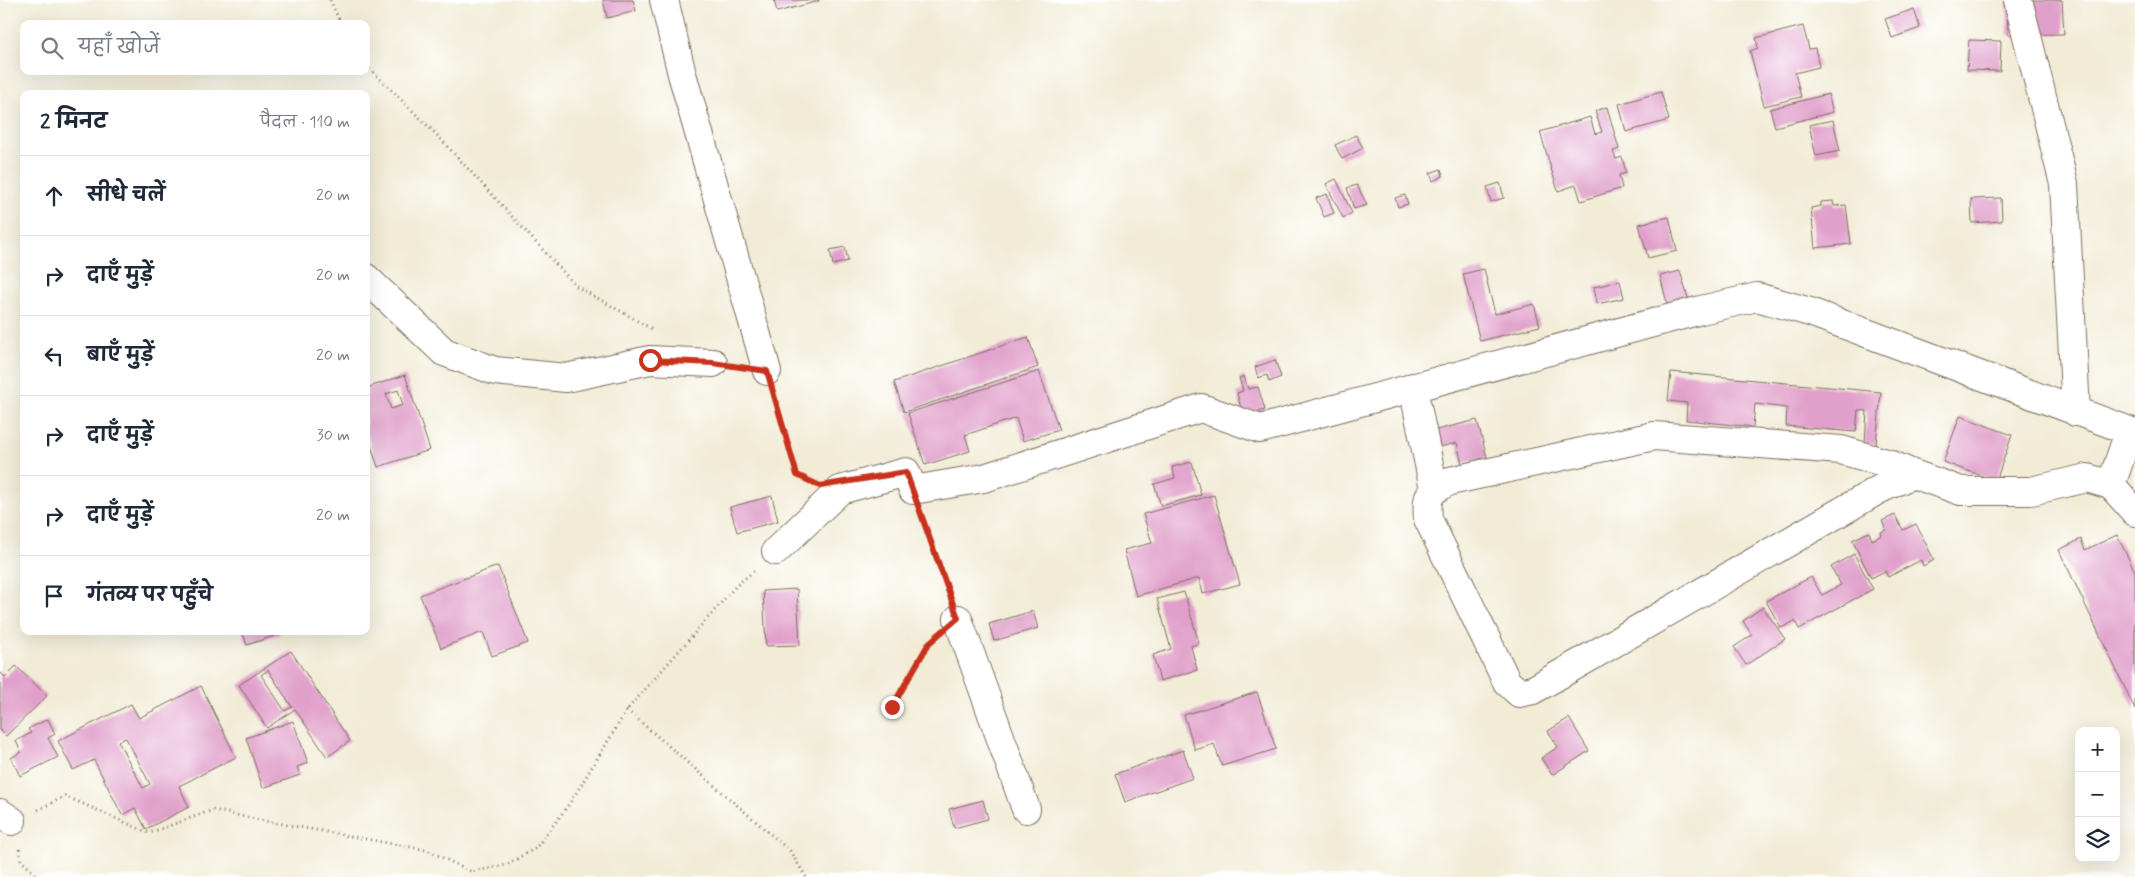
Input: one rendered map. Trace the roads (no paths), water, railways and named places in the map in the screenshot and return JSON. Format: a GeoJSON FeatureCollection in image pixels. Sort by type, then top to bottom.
{"type":"FeatureCollection","features":[{"type":"Feature","properties":{"kind":"street"},"geometry":{"type":"LineString","coordinates":[[664,0],[682,74],[767,371]]}},
{"type":"Feature","properties":{"kind":"street"},"geometry":{"type":"LineString","coordinates":[[2018,0],[2064,184],[2076,412]]}},
{"type":"Feature","properties":{"kind":"street"},"geometry":{"type":"LineString","coordinates":[[370,282],[444,352],[495,371],[566,378],[650,360],[713,363]]}},
{"type":"Feature","properties":{"kind":"street"},"geometry":{"type":"LineString","coordinates":[[776,551],[840,490],[906,472],[912,490],[984,478],[1201,408],[1260,429],[1700,310],[1757,298],[1810,312],[2132,432],[2111,485]]}},
{"type":"Feature","properties":{"kind":"street"},"geometry":{"type":"LineString","coordinates":[[1413,388],[1434,489]]}},
{"type":"Feature","properties":{"kind":"street"},"geometry":{"type":"LineString","coordinates":[[1913,474],[1880,490],[1533,690],[1519,693],[1507,682],[1428,519],[1427,500],[1434,489],[1450,481],[1654,436],[1841,450],[1890,464],[1961,491],[2031,491],[2087,478],[2111,485],[2135,512]]}},
{"type":"Feature","properties":{"kind":"street"},"geometry":{"type":"LineString","coordinates":[[958,618],[1026,809]]}}]}
